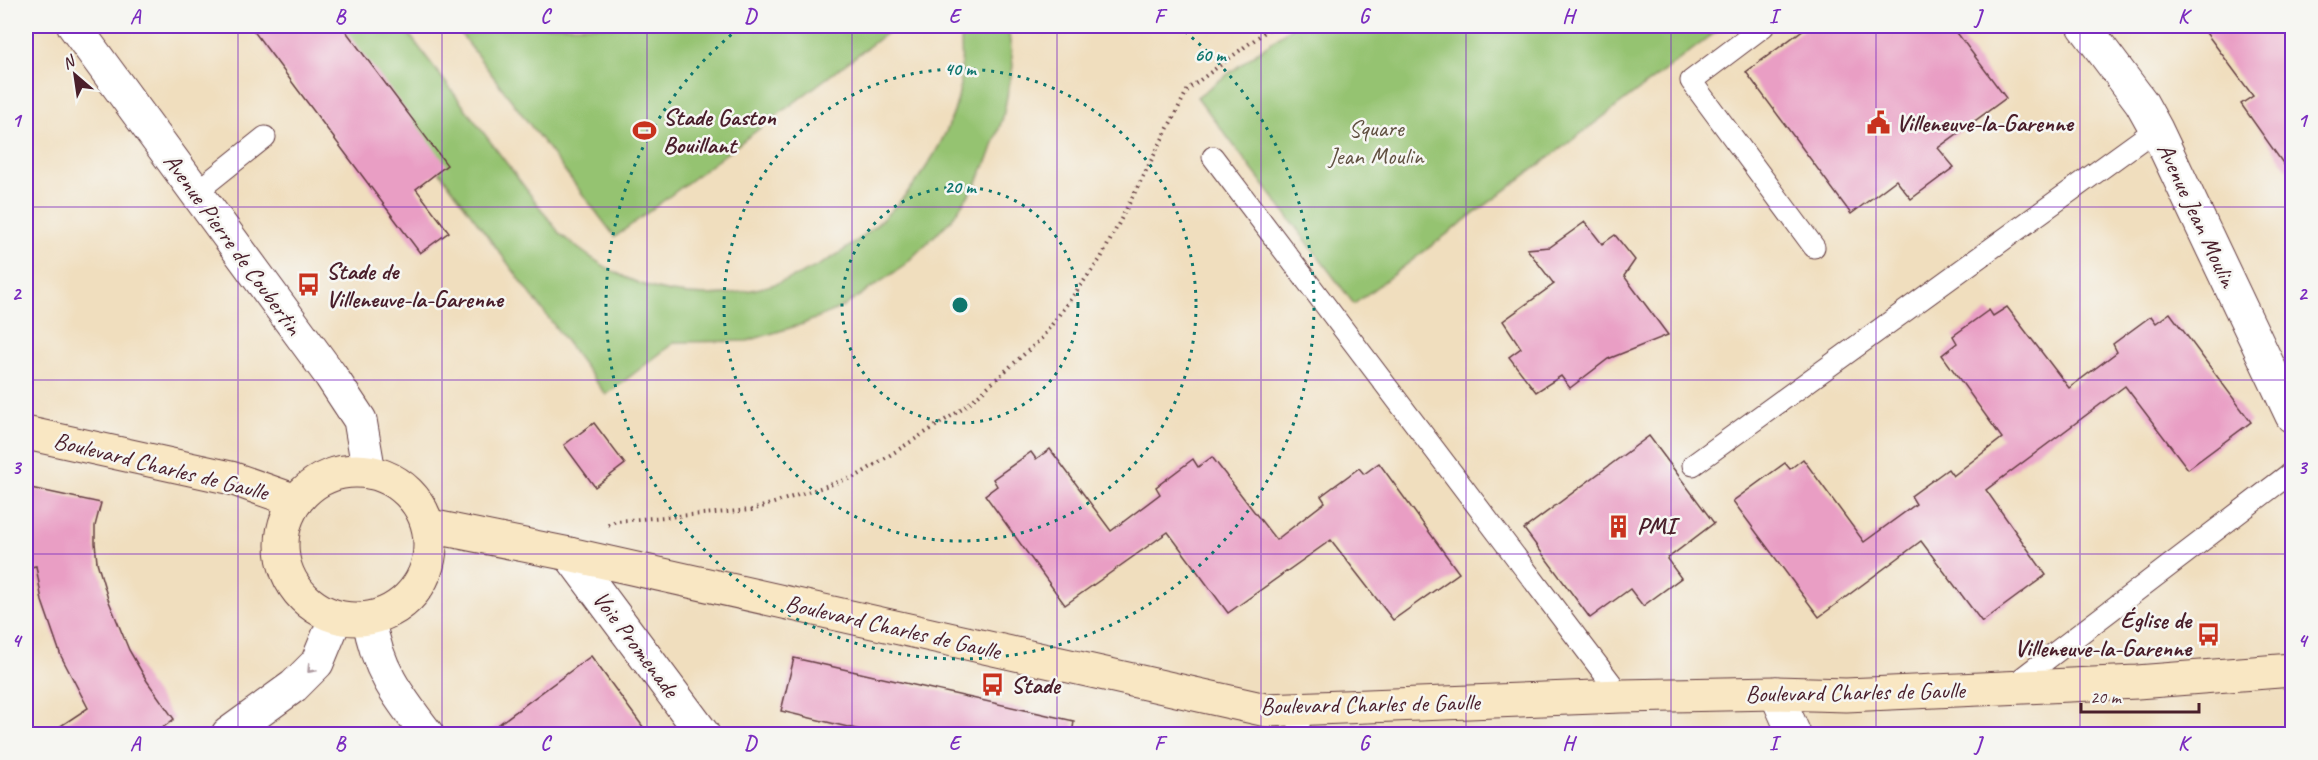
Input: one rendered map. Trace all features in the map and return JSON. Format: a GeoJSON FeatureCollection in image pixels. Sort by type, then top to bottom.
{"type":"FeatureCollection","features":[{"type":"Feature","properties":{"kind":"main road","name":"Boulevard Charles de Gaulle"},"geometry":{"type":"LineString","coordinates":[[26,433],[231,478],[297,501]]}},
{"type":"Feature","properties":{"kind":"main road"},"geometry":{"type":"LineString","coordinates":[[348,471],[369,472],[387,477],[416,500],[430,526],[430,552],[427,569],[419,586],[408,599],[393,610],[369,619],[336,617],[317,609],[301,595],[289,579],[283,559],[282,538],[286,519],[297,501],[311,486],[329,476],[348,471]]}},
{"type":"Feature","properties":{"kind":"main road","name":"Boulevard Charles de Gaulle"},"geometry":{"type":"LineString","coordinates":[[430,526],[568,554],[1266,710],[1300,722],[1621,696],[1776,693],[1846,695],[2137,682],[2292,670]]}},
{"type":"Feature","properties":{"kind":"street","name":"Avenue Jean Moulin"},"geometry":{"type":"LineString","coordinates":[[2084,26],[2141,102],[2156,129],[2292,416]]}},
{"type":"Feature","properties":{"kind":"street","name":"Avenue Pierre de Coubertin"},"geometry":{"type":"LineString","coordinates":[[84,29],[195,193],[331,376],[360,420],[369,472]]}},
{"type":"Feature","properties":{"kind":"street","name":"Voie Promenade"},"geometry":{"type":"LineString","coordinates":[[568,554],[703,735]]}},
{"type":"Feature","properties":{"kind":"street"},"geometry":{"type":"LineString","coordinates":[[228,735],[294,686],[317,663],[336,617]]}},
{"type":"Feature","properties":{"kind":"street"},"geometry":{"type":"LineString","coordinates":[[369,619],[373,644],[393,689],[427,735]]}},
{"type":"Feature","properties":{"kind":"street"},"geometry":{"type":"LineString","coordinates":[[1776,693],[1794,735]]}},
{"type":"Feature","properties":{"kind":"lane"},"geometry":{"type":"LineString","coordinates":[[1764,26],[1691,81],[1814,247]]}},
{"type":"Feature","properties":{"kind":"lane"},"geometry":{"type":"LineString","coordinates":[[1693,465],[2156,129]]}},
{"type":"Feature","properties":{"kind":"lane"},"geometry":{"type":"LineString","coordinates":[[195,193],[265,137]]}},
{"type":"Feature","properties":{"kind":"lane"},"geometry":{"type":"LineString","coordinates":[[1213,158],[1621,696]]}},
{"type":"Feature","properties":{"kind":"lane"},"geometry":{"type":"LineString","coordinates":[[2007,688],[2292,472]]}},
{"type":"Feature","properties":{"kind":"path"},"geometry":{"type":"LineString","coordinates":[[606,526],[616,521],[752,510],[857,476],[964,408],[1041,339],[1101,258],[1188,89],[1273,26]]}},
{"type":"Feature","properties":{"kind":"green space"},"geometry":{"type":"Polygon","coordinates":[[[331,26],[403,26],[560,234],[598,262],[640,284],[671,292],[705,295],[738,292],[771,285],[802,274],[859,239],[907,193],[938,148],[954,111],[961,80],[960,26],[1008,26],[1013,66],[1003,117],[990,155],[975,186],[951,220],[901,268],[844,306],[803,324],[747,341],[675,342],[606,395],[331,26]]]}},
{"type":"Feature","properties":{"kind":"green space","name":"Stade Gaston Bouillant"},"geometry":{"type":"Polygon","coordinates":[[[455,26],[896,26],[615,237],[455,26]]]}},
{"type":"Feature","properties":{"kind":"green space","name":"Square Jean Moulin"},"geometry":{"type":"Polygon","coordinates":[[[1293,26],[1724,26],[1354,304],[1197,97],[1293,26]]]}},
{"type":"Feature","properties":{"kind":"building"},"geometry":{"type":"Polygon","coordinates":[[[250,26],[342,26],[447,165],[416,189],[449,232],[420,253],[250,26]]]}},
{"type":"Feature","properties":{"kind":"building","name":"Villeneuve-la-Garenne"},"geometry":{"type":"Polygon","coordinates":[[[1808,26],[1952,26],[2006,98],[1938,148],[1954,167],[1911,199],[1896,180],[1851,214],[1746,72],[1808,26]]]}},
{"type":"Feature","properties":{"kind":"building"},"geometry":{"type":"Polygon","coordinates":[[[2201,26],[2292,26],[2292,176],[2241,104],[2253,96],[2201,26]]]}},
{"type":"Feature","properties":{"kind":"building"},"geometry":{"type":"Polygon","coordinates":[[[1585,222],[1602,244],[1615,235],[1635,260],[1624,276],[1668,335],[1608,359],[1570,388],[1561,376],[1536,392],[1509,357],[1521,348],[1503,321],[1554,284],[1527,249],[1550,247],[1585,222]]]}},
{"type":"Feature","properties":{"kind":"building"},"geometry":{"type":"Polygon","coordinates":[[[2007,307],[2069,388],[2117,352],[2113,344],[2151,316],[2156,323],[2170,313],[2251,422],[2188,469],[2125,386],[1986,490],[2046,575],[1982,622],[1921,541],[1819,617],[1733,501],[1785,463],[1790,469],[1803,459],[1864,542],[1916,504],[1911,496],[1948,469],[1953,476],[2002,438],[1942,355],[1957,343],[1953,336],[1989,310],[1993,316],[2007,307]]]}},
{"type":"Feature","properties":{"kind":"building"},"geometry":{"type":"Polygon","coordinates":[[[594,423],[625,464],[595,487],[564,445],[594,423]]]}},
{"type":"Feature","properties":{"kind":"building","name":"PMI"},"geometry":{"type":"Polygon","coordinates":[[[1649,436],[1714,523],[1667,559],[1681,578],[1643,606],[1630,589],[1590,618],[1524,529],[1649,436]]]}},
{"type":"Feature","properties":{"kind":"building"},"geometry":{"type":"Polygon","coordinates":[[[1050,449],[1111,531],[1160,494],[1156,487],[1193,459],[1198,467],[1212,457],[1276,540],[1325,502],[1321,496],[1359,468],[1364,474],[1379,463],[1459,573],[1393,620],[1331,540],[1228,613],[1168,532],[1065,605],[985,495],[997,486],[993,479],[1031,452],[1036,459],[1050,449]]]}},
{"type":"Feature","properties":{"kind":"building"},"geometry":{"type":"Polygon","coordinates":[[[26,487],[101,503],[95,526],[95,543],[97,562],[108,599],[129,650],[147,681],[174,719],[153,735],[47,735],[88,708],[61,656],[42,601],[36,566],[26,568],[26,487]]]}},
{"type":"Feature","properties":{"kind":"building"},"geometry":{"type":"Polygon","coordinates":[[[591,656],[649,735],[484,735],[591,656]]]}},
{"type":"Feature","properties":{"kind":"building"},"geometry":{"type":"Polygon","coordinates":[[[794,658],[1074,721],[1072,735],[881,735],[781,711],[794,658]]]}},
{"type":"Feature","properties":{"kind":"place","name":"Villeneuve-la-Garenne"},"geometry":{"type":"Point","coordinates":[1878,123]}},
{"type":"Feature","properties":{"kind":"place","name":"Stade Gaston Bouillant"},"geometry":{"type":"Point","coordinates":[645,131]}},
{"type":"Feature","properties":{"kind":"place","name":"Stade de Villeneuve-la-Garenne"},"geometry":{"type":"Point","coordinates":[308,285]}},
{"type":"Feature","properties":{"kind":"place","name":"PMI"},"geometry":{"type":"Point","coordinates":[1619,526]}},
{"type":"Feature","properties":{"kind":"place","name":"Église de Villeneuve-la-Garenne"},"geometry":{"type":"Point","coordinates":[2209,634]}},
{"type":"Feature","properties":{"kind":"place","name":"Stade"},"geometry":{"type":"Point","coordinates":[993,685]}}]}
